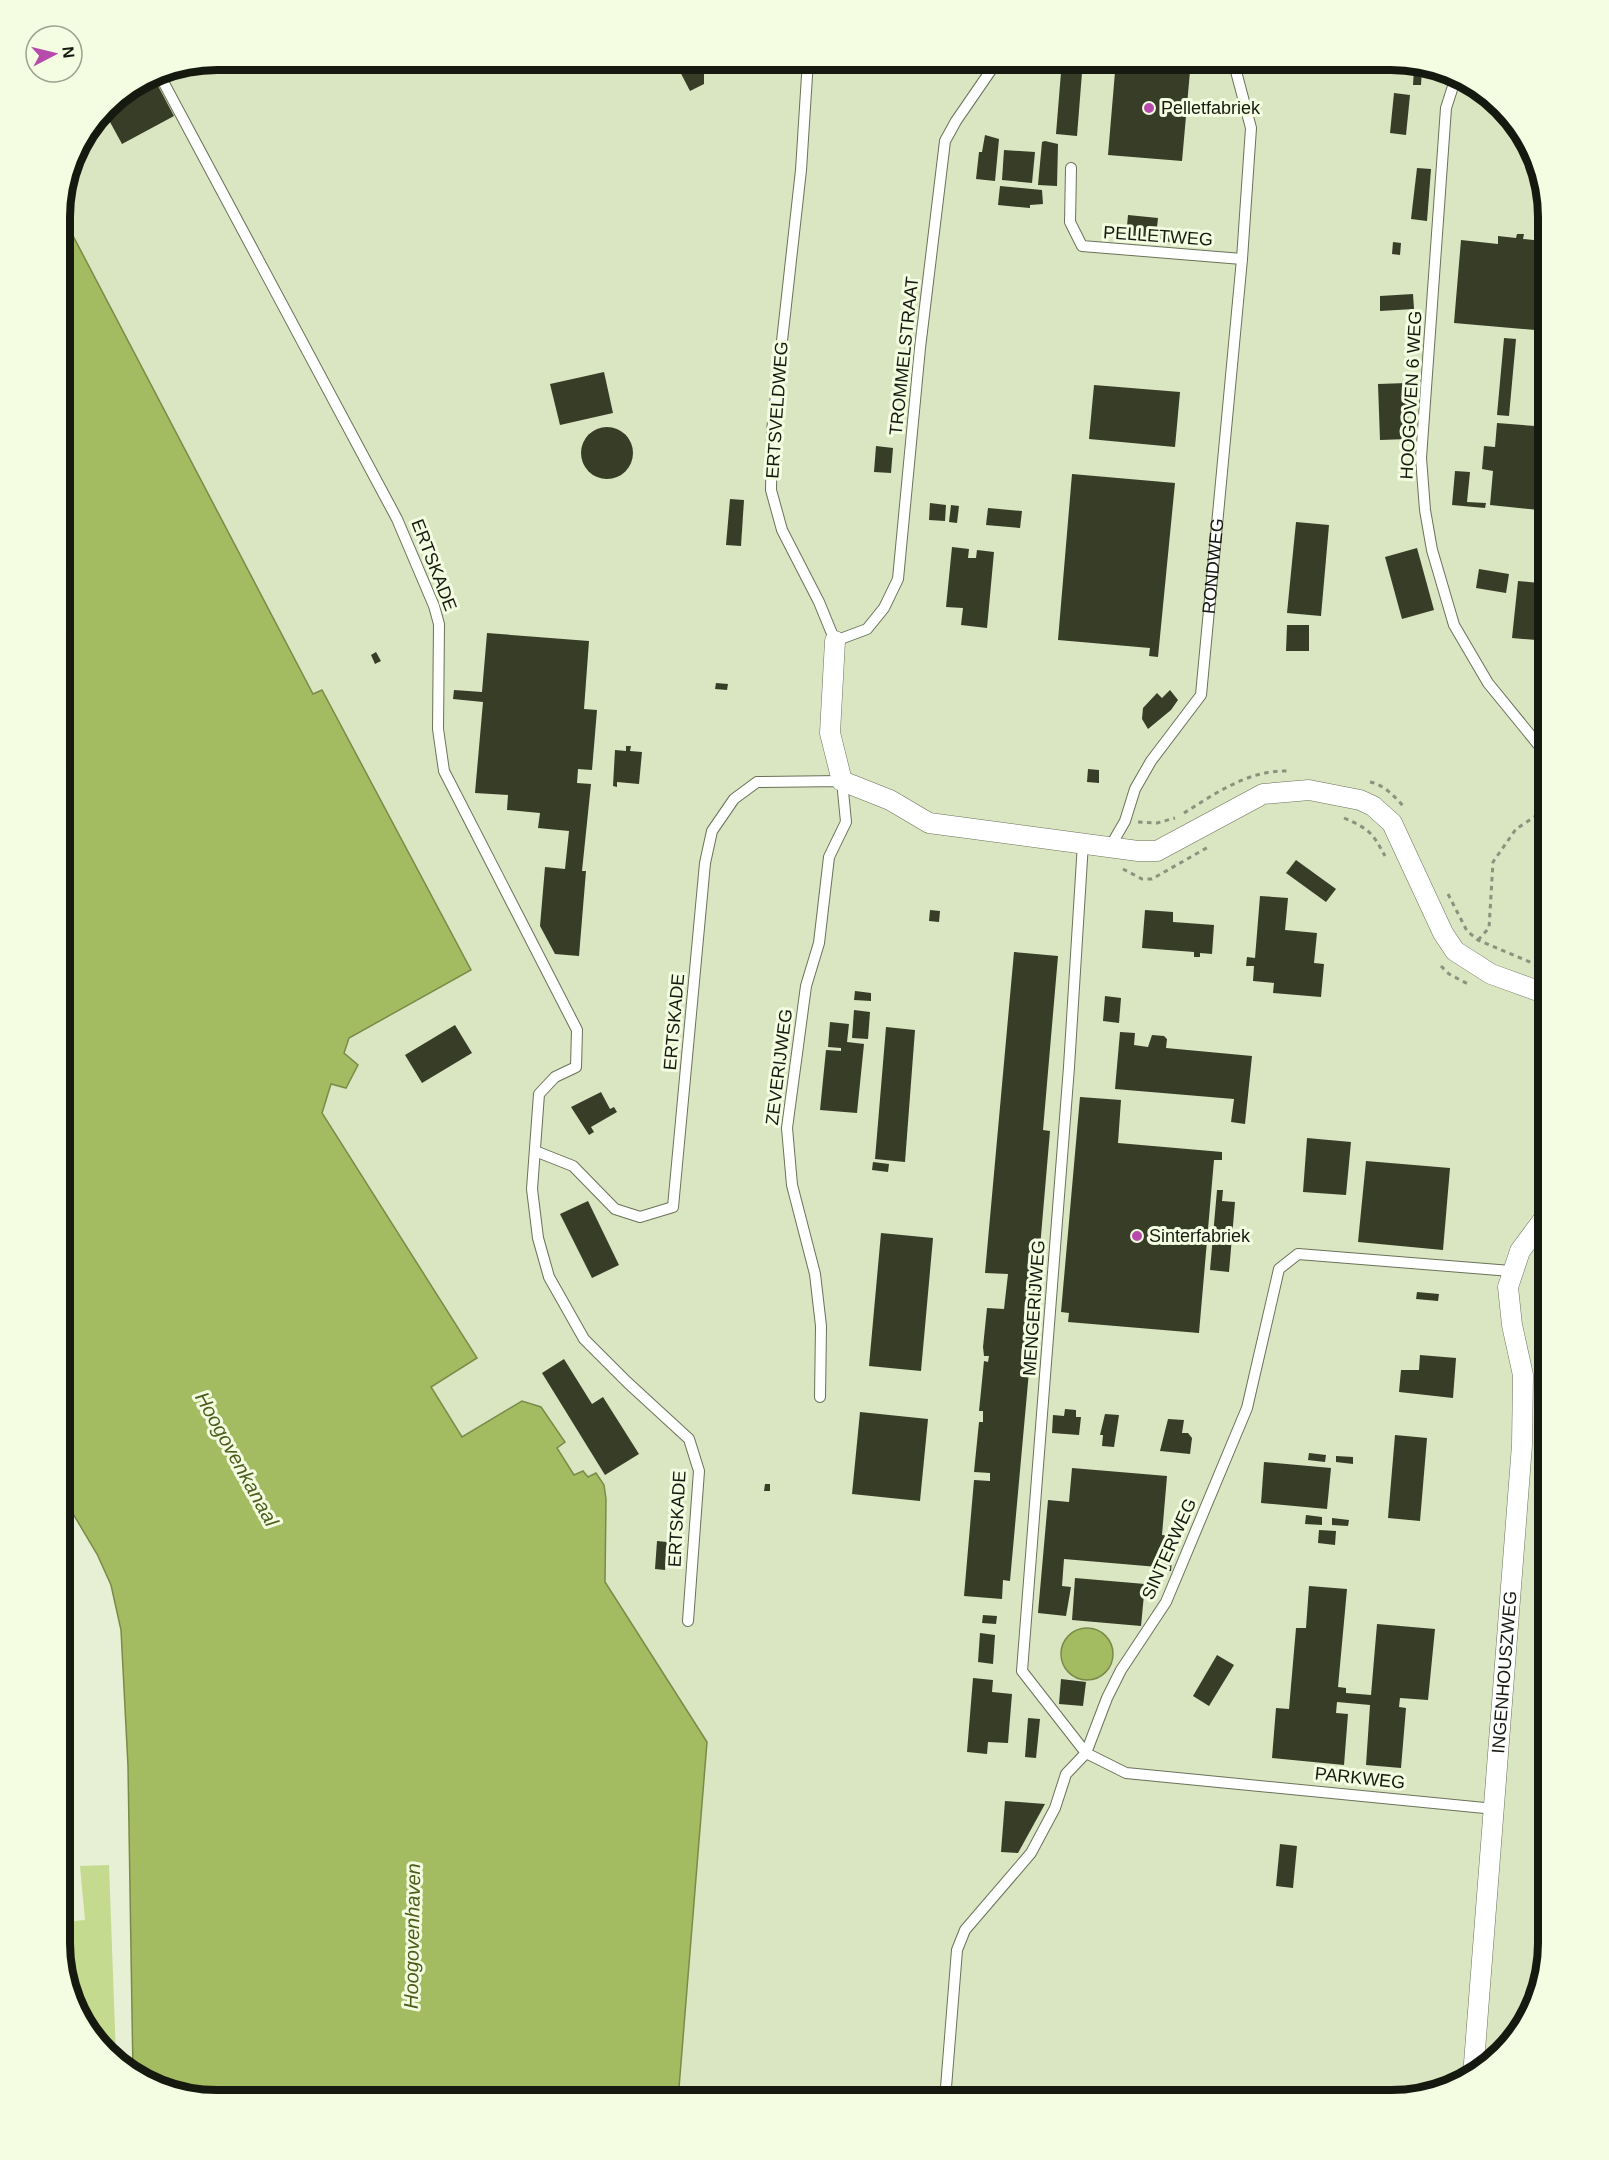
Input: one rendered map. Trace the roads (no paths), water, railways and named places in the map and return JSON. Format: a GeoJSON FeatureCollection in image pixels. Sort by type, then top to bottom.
{"type":"FeatureCollection","features":[{"type":"Feature","properties":{"kind":"street","name":"ERTSVELDWEG"},"geometry":{"type":"LineString","coordinates":[[835,640],[830,734],[842,781]]}},
{"type":"Feature","properties":{"kind":"street"},"geometry":{"type":"LineString","coordinates":[[842,781],[890,800],[929,823],[1157,851],[1263,794],[1309,790],[1360,800],[1373,806],[1392,823],[1443,933],[1455,951],[1491,974],[1538,991]]}},
{"type":"Feature","properties":{"kind":"street","name":"INGENHOUSZWEG"},"geometry":{"type":"LineString","coordinates":[[1474,2064],[1522,1445],[1522,1375],[1508,1302],[1511,1271],[1538,1225]]}},
{"type":"Feature","properties":{"kind":"lane","name":"ERTSVELDWEG"},"geometry":{"type":"LineString","coordinates":[[807,71],[801,170],[772,431],[771,490],[782,530],[819,602],[835,640]]}},
{"type":"Feature","properties":{"kind":"lane","name":"TROMMELSTRAAT"},"geometry":{"type":"LineString","coordinates":[[835,640],[867,629],[884,608],[898,579],[920,348],[945,141],[990,71]]}},
{"type":"Feature","properties":{"kind":"lane","name":"RONDWEG"},"geometry":{"type":"LineString","coordinates":[[1110,847],[1125,821],[1135,789],[1151,761],[1201,695],[1242,259],[1251,128],[1236,71]]}},
{"type":"Feature","properties":{"kind":"lane","name":"ERTSKADE"},"geometry":{"type":"LineString","coordinates":[[163,81],[398,519],[434,606],[439,624],[438,729],[444,771],[577,1030],[576,1067],[555,1077],[539,1094],[532,1189],[538,1238],[549,1277],[584,1339],[689,1439],[699,1471],[688,1621]]}},
{"type":"Feature","properties":{"kind":"lane","name":"HOOGOVEN 6 WEG"},"geometry":{"type":"LineString","coordinates":[[1454,85],[1446,108],[1425,393],[1421,458],[1425,510],[1432,550],[1454,625],[1488,683],[1506,708],[1538,742]]}},
{"type":"Feature","properties":{"kind":"lane","name":"PELLETWEG"},"geometry":{"type":"LineString","coordinates":[[1071,168],[1070,222],[1082,246],[1242,259]]}},
{"type":"Feature","properties":{"kind":"lane","name":"ERTSKADE"},"geometry":{"type":"LineString","coordinates":[[535,1151],[573,1166],[615,1209],[640,1217],[673,1207],[705,863],[712,831],[734,799],[757,782],[842,781]]}},
{"type":"Feature","properties":{"kind":"lane","name":"ZEVERIJWEG"},"geometry":{"type":"LineString","coordinates":[[820,1397],[821,1326],[816,1284],[792,1185],[786,1128],[806,986],[819,943],[828,857],[846,822],[842,781]]}},
{"type":"Feature","properties":{"kind":"lane","name":"MENGERIJWEG"},"geometry":{"type":"LineString","coordinates":[[1083,843],[1069,1067],[1022,1671],[1086,1753]]}},
{"type":"Feature","properties":{"kind":"lane","name":"SINTERWEG"},"geometry":{"type":"LineString","coordinates":[[1086,1753],[1107,1698],[1121,1670],[1166,1602],[1247,1408],[1279,1269],[1298,1254],[1511,1271]]}},
{"type":"Feature","properties":{"kind":"lane","name":"PARKWEG"},"geometry":{"type":"LineString","coordinates":[[1086,1753],[1126,1773],[1495,1809]]}},
{"type":"Feature","properties":{"kind":"lane"},"geometry":{"type":"LineString","coordinates":[[946,2090],[957,1950],[965,1930],[1031,1852],[1055,1808],[1066,1774],[1086,1753]]}},
{"type":"Feature","properties":{"kind":"water"},"geometry":{"type":"Polygon","coordinates":[[[71,232],[313,694],[322,690],[471,970],[349,1038],[344,1053],[358,1065],[346,1088],[331,1084],[322,1113],[477,1358],[431,1387],[462,1437],[522,1401],[541,1407],[565,1442],[557,1448],[574,1475],[583,1471],[588,1477],[596,1473],[604,1485],[606,1499],[605,1582],[707,1742],[679,2090],[217,2090],[170,2082],[133,2062],[128,1766],[121,1630],[111,1585],[97,1554],[70,1509],[71,232]]]}},
{"type":"Feature","properties":{"kind":"water"},"geometry":{"type":"Polygon","coordinates":[[[1082,1628],[1092,1628],[1106,1635],[1113,1654],[1106,1673],[1092,1680],[1082,1680],[1072,1676],[1065,1669],[1061,1659],[1061,1649],[1065,1639],[1072,1632],[1082,1628]]]}},
{"type":"Feature","properties":{"kind":"place","name":"Pelletfabriek"},"geometry":{"type":"Point","coordinates":[1149,108]}},
{"type":"Feature","properties":{"kind":"place","name":"Sinterfabriek"},"geometry":{"type":"Point","coordinates":[1137,1236]}},
{"type":"Feature","properties":{"kind":"water label","name":"Hoogovenkanaal"},"geometry":{"type":"Point","coordinates":[237,1459]}},
{"type":"Feature","properties":{"kind":"water label","name":"Hoogovenhaven"},"geometry":{"type":"Point","coordinates":[412,1936]}}]}
